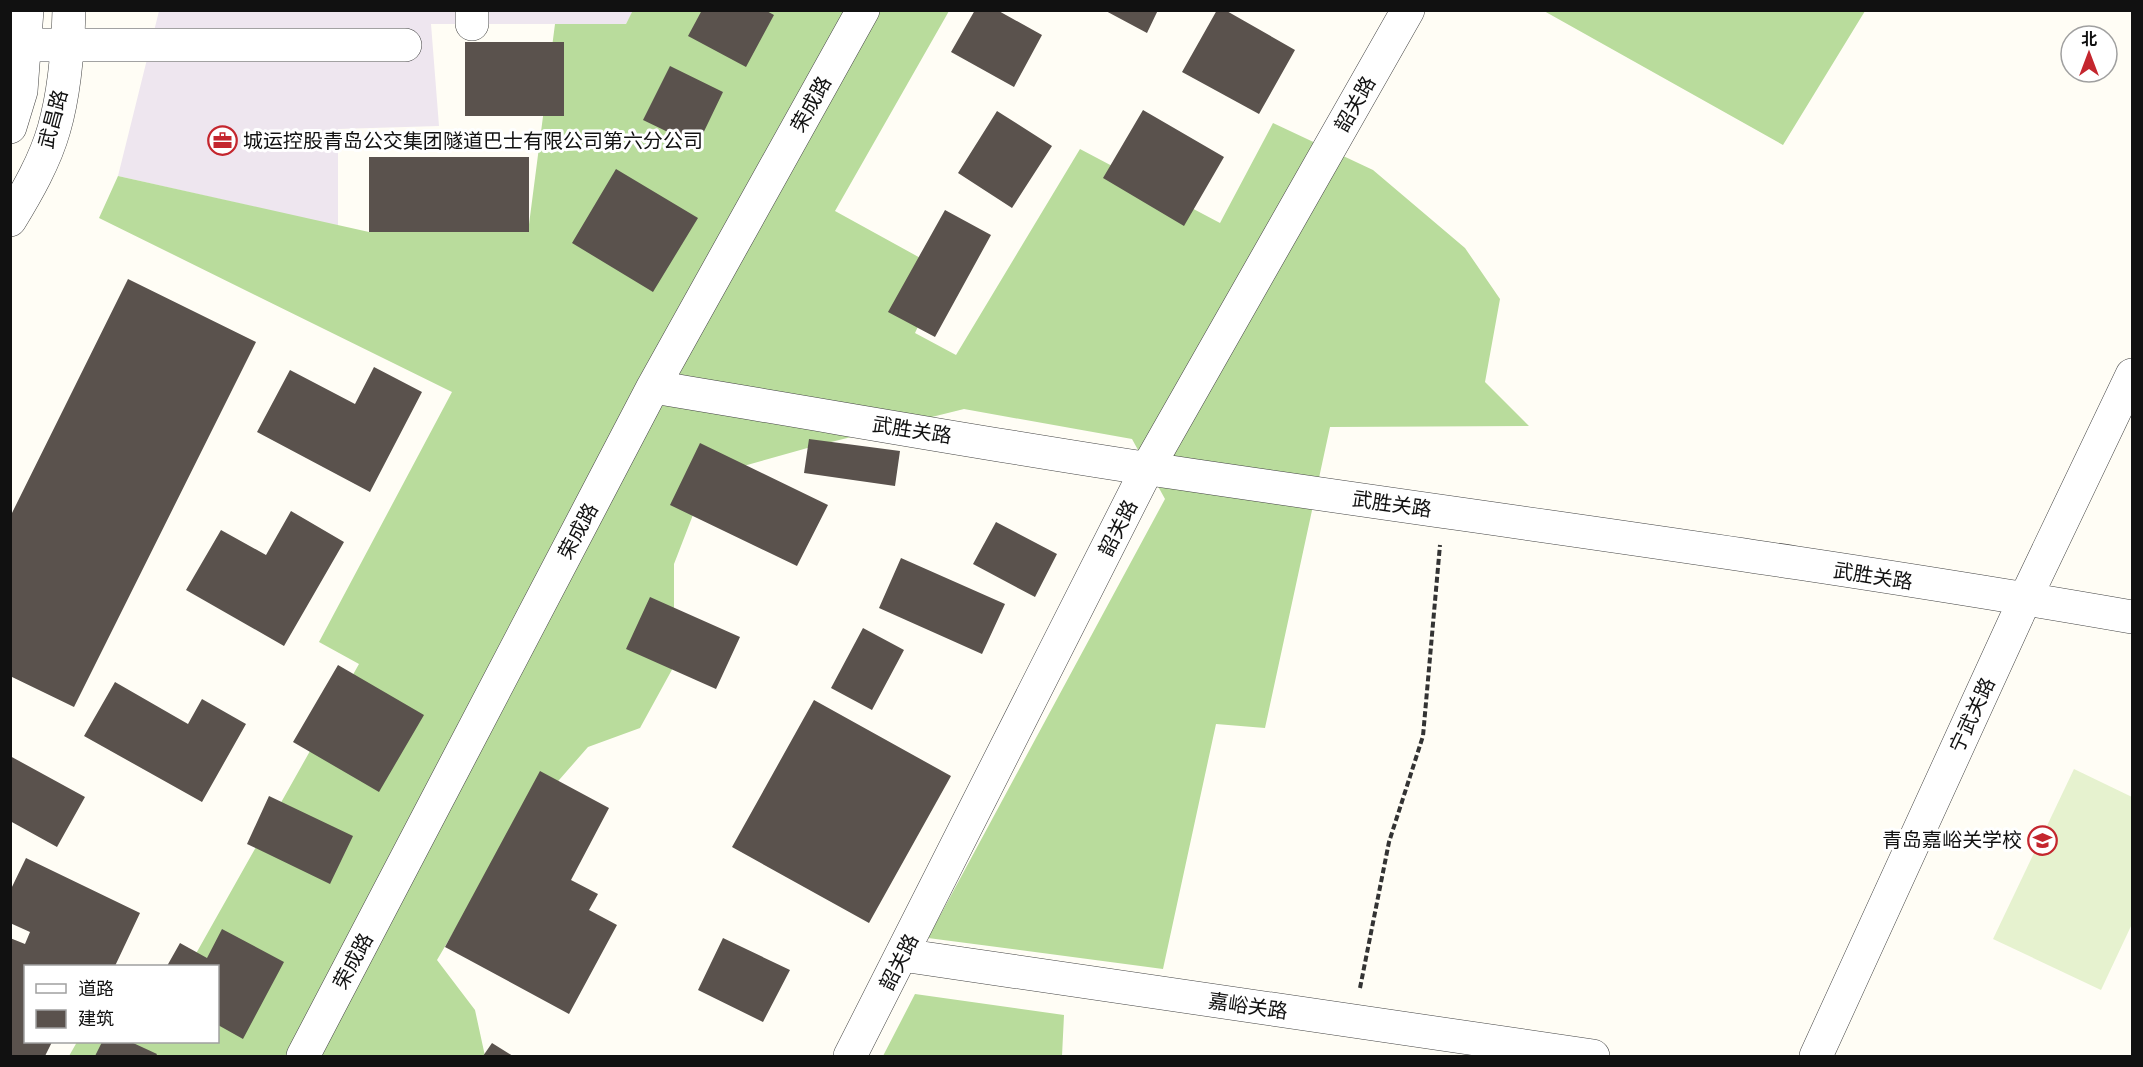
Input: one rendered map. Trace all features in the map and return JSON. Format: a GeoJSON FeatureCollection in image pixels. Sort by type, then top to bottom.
{"type":"FeatureCollection","features":[{"type":"Feature","properties":{"kind":"street","name":"武昌路"},"geometry":{"type":"LineString","coordinates":[[10,127],[21,91],[27,10]]}},
{"type":"Feature","properties":{"kind":"street","name":"武昌路"},"geometry":{"type":"LineString","coordinates":[[10,220],[41,164],[54,131],[62,94],[68,45],[69,10]]}},
{"type":"Feature","properties":{"kind":"street","name":"荣成路"},"geometry":{"type":"LineString","coordinates":[[303,1056],[653,387],[863,10]]}},
{"type":"Feature","properties":{"kind":"street","name":"韶关路"},"geometry":{"type":"LineString","coordinates":[[850,1056],[1148,469],[1408,10]]}},
{"type":"Feature","properties":{"kind":"street"},"geometry":{"type":"LineString","coordinates":[[25,45],[405,45]]}},
{"type":"Feature","properties":{"kind":"street","name":"宁武关路"},"geometry":{"type":"LineString","coordinates":[[1816,1056],[2025,598],[2133,375]]}},
{"type":"Feature","properties":{"kind":"street","name":"武胜关路"},"geometry":{"type":"LineString","coordinates":[[653,387],[1148,469],[2025,598],[2133,617]]}},
{"type":"Feature","properties":{"kind":"street","name":"嘉峪关路"},"geometry":{"type":"LineString","coordinates":[[903,955],[1593,1056]]}},
{"type":"Feature","properties":{"kind":"path"},"geometry":{"type":"LineString","coordinates":[[1354,1022],[1389,842],[1423,736],[1443,511]]}},
{"type":"Feature","properties":{"kind":"shaded area"},"geometry":{"type":"Polygon","coordinates":[[[159,11],[633,11],[626,24],[431,24],[439,126],[338,129],[338,226],[118,176],[159,11]]]}},
{"type":"Feature","properties":{"kind":"green space"},"geometry":{"type":"Polygon","coordinates":[[[633,10],[949,11],[835,211],[944,271],[915,333],[956,355],[1080,149],[1220,223],[1273,123],[1373,170],[1465,248],[1500,299],[1485,382],[1529,426],[1330,427],[1265,728],[1216,724],[1163,969],[928,938],[1165,499],[1132,439],[964,409],[811,447],[708,476],[674,564],[674,666],[640,728],[588,747],[510,836],[437,960],[475,1010],[485,1056],[69,1056],[76,1043],[219,1043],[219,965],[190,965],[359,664],[319,642],[452,392],[99,218],[118,176],[369,232],[528,232],[555,24],[626,24],[633,10]]]}},
{"type":"Feature","properties":{"kind":"green space"},"geometry":{"type":"Polygon","coordinates":[[[1865,10],[1783,145],[1544,11],[1865,10]]]}},
{"type":"Feature","properties":{"kind":"green space"},"geometry":{"type":"Polygon","coordinates":[[[2074,769],[2132,797],[2132,924],[2101,990],[1993,939],[2074,769]]]}},
{"type":"Feature","properties":{"kind":"green space"},"geometry":{"type":"Polygon","coordinates":[[[915,994],[1064,1015],[1062,1056],[883,1056],[915,994]]]}},
{"type":"Feature","properties":{"kind":"building"},"geometry":{"type":"Polygon","coordinates":[[[702,10],[765,10],[774,15],[746,67],[688,36],[702,10]]]}},
{"type":"Feature","properties":{"kind":"building"},"geometry":{"type":"Polygon","coordinates":[[[975,10],[997,10],[1042,35],[1014,87],[951,52],[975,10]]]}},
{"type":"Feature","properties":{"kind":"building"},"geometry":{"type":"Polygon","coordinates":[[[1104,10],[1158,10],[1147,33],[1104,10]]]}},
{"type":"Feature","properties":{"kind":"building"},"geometry":{"type":"Polygon","coordinates":[[[1217,10],[1225,10],[1295,50],[1259,114],[1182,72],[1217,10]]]}},
{"type":"Feature","properties":{"kind":"building"},"geometry":{"type":"Polygon","coordinates":[[[465,42],[564,42],[564,116],[465,116],[465,42]]]}},
{"type":"Feature","properties":{"kind":"building"},"geometry":{"type":"Polygon","coordinates":[[[670,66],[723,92],[697,146],[643,120],[670,66]]]}},
{"type":"Feature","properties":{"kind":"building"},"geometry":{"type":"Polygon","coordinates":[[[1143,110],[1224,157],[1184,226],[1103,178],[1143,110]]]}},
{"type":"Feature","properties":{"kind":"building"},"geometry":{"type":"Polygon","coordinates":[[[997,111],[1052,146],[1012,208],[958,173],[997,111]]]}},
{"type":"Feature","properties":{"kind":"building"},"geometry":{"type":"Polygon","coordinates":[[[369,157],[529,157],[529,232],[369,232],[369,157]]]}},
{"type":"Feature","properties":{"kind":"building"},"geometry":{"type":"Polygon","coordinates":[[[616,169],[698,218],[653,292],[572,243],[616,169]]]}},
{"type":"Feature","properties":{"kind":"building"},"geometry":{"type":"Polygon","coordinates":[[[945,210],[991,235],[935,337],[888,312],[945,210]]]}},
{"type":"Feature","properties":{"kind":"building"},"geometry":{"type":"Polygon","coordinates":[[[128,279],[256,342],[74,707],[10,676],[10,517],[128,279]]]}},
{"type":"Feature","properties":{"kind":"building"},"geometry":{"type":"Polygon","coordinates":[[[374,367],[422,392],[370,492],[257,432],[290,370],[355,404],[374,367]]]}},
{"type":"Feature","properties":{"kind":"building"},"geometry":{"type":"Polygon","coordinates":[[[809,439],[900,451],[895,486],[804,473],[809,439]]]}},
{"type":"Feature","properties":{"kind":"building"},"geometry":{"type":"Polygon","coordinates":[[[700,443],[828,505],[797,566],[670,505],[700,443]]]}},
{"type":"Feature","properties":{"kind":"building"},"geometry":{"type":"Polygon","coordinates":[[[291,511],[344,542],[284,646],[186,590],[221,530],[266,555],[291,511]]]}},
{"type":"Feature","properties":{"kind":"building"},"geometry":{"type":"Polygon","coordinates":[[[996,522],[1057,554],[1035,597],[973,564],[996,522]]]}},
{"type":"Feature","properties":{"kind":"building"},"geometry":{"type":"Polygon","coordinates":[[[901,558],[1005,604],[982,654],[879,608],[901,558]]]}},
{"type":"Feature","properties":{"kind":"building"},"geometry":{"type":"Polygon","coordinates":[[[650,597],[740,637],[716,689],[626,649],[650,597]]]}},
{"type":"Feature","properties":{"kind":"building"},"geometry":{"type":"Polygon","coordinates":[[[863,628],[904,650],[872,710],[831,688],[863,628]]]}},
{"type":"Feature","properties":{"kind":"building"},"geometry":{"type":"Polygon","coordinates":[[[338,665],[424,715],[379,792],[293,742],[338,665]]]}},
{"type":"Feature","properties":{"kind":"building"},"geometry":{"type":"Polygon","coordinates":[[[115,682],[188,724],[202,699],[246,724],[202,802],[84,736],[115,682]]]}},
{"type":"Feature","properties":{"kind":"building"},"geometry":{"type":"Polygon","coordinates":[[[814,700],[951,776],[869,923],[732,847],[814,700]]]}},
{"type":"Feature","properties":{"kind":"building"},"geometry":{"type":"Polygon","coordinates":[[[10,756],[85,797],[57,847],[10,821],[10,756]]]}},
{"type":"Feature","properties":{"kind":"building"},"geometry":{"type":"Polygon","coordinates":[[[540,771],[609,808],[571,880],[598,894],[589,910],[617,925],[569,1014],[445,947],[540,771]]]}},
{"type":"Feature","properties":{"kind":"building"},"geometry":{"type":"Polygon","coordinates":[[[269,796],[353,836],[330,884],[247,844],[269,796]]]}},
{"type":"Feature","properties":{"kind":"building"},"geometry":{"type":"Polygon","coordinates":[[[26,858],[140,913],[115,965],[24,965],[24,1043],[52,1043],[45,1056],[10,1056],[10,938],[25,944],[30,932],[10,923],[10,891],[26,858]]]}},
{"type":"Feature","properties":{"kind":"building"},"geometry":{"type":"Polygon","coordinates":[[[222,929],[284,962],[243,1039],[219,1026],[219,965],[168,965],[180,943],[207,958],[222,929]]]}},
{"type":"Feature","properties":{"kind":"building"},"geometry":{"type":"Polygon","coordinates":[[[723,938],[790,970],[763,1022],[698,990],[723,938]]]}},
{"type":"Feature","properties":{"kind":"building"},"geometry":{"type":"Polygon","coordinates":[[[102,1043],[133,1043],[157,1054],[156,1056],[95,1056],[102,1043]]]}},
{"type":"Feature","properties":{"kind":"building"},"geometry":{"type":"Polygon","coordinates":[[[492,1043],[513,1056],[483,1056],[492,1043]]]}},
{"type":"Feature","properties":{"kind":"place","name":"城运控股青岛公交集团隧道巴士有限公司第六分公司"},"geometry":{"type":"Point","coordinates":[222,141]}},
{"type":"Feature","properties":{"kind":"place","name":"青岛嘉峪关学校"},"geometry":{"type":"Point","coordinates":[2043,840]}}]}
